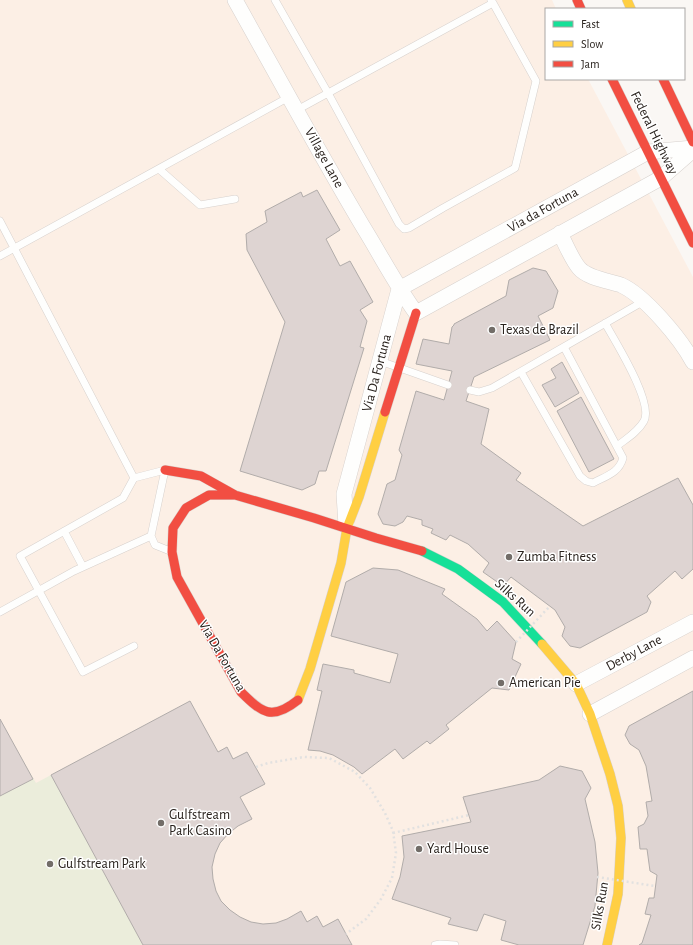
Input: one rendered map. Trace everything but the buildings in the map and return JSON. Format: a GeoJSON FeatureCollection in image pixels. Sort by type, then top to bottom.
{"type":"FeatureCollection","features":[{"type":"Feature","properties":{"kind":"street","name":"Village Lane"},"geometry":{"type":"LineString","coordinates":[[235,0],[334,178],[387,265],[399,289],[416,313]]}},
{"type":"Feature","properties":{"kind":"street","name":"Federal Highway"},"geometry":{"type":"LineString","coordinates":[[612,80],[693,242]]}},
{"type":"Feature","properties":{"kind":"street"},"geometry":{"type":"LineString","coordinates":[[663,80],[693,142]]}},
{"type":"Feature","properties":{"kind":"street","name":"Via da Fortuna"},"geometry":{"type":"LineString","coordinates":[[399,289],[648,152],[693,149]]}},
{"type":"Feature","properties":{"kind":"street","name":"Via da Fortuna"},"geometry":{"type":"LineString","coordinates":[[416,313],[661,178],[693,149]]}},
{"type":"Feature","properties":{"kind":"street"},"geometry":{"type":"LineString","coordinates":[[560,233],[579,269],[586,274],[622,286],[644,301],[671,329],[693,362]]}},
{"type":"Feature","properties":{"kind":"street","name":"Via Da Fortuna"},"geometry":{"type":"LineString","coordinates":[[347,528],[344,494],[399,289]]}},
{"type":"Feature","properties":{"kind":"street","name":"Via Da Fortuna"},"geometry":{"type":"LineString","coordinates":[[235,495],[209,496],[186,508],[173,528],[172,552],[177,577],[241,692],[254,705],[265,712],[281,712],[298,701],[310,669],[341,563],[347,528],[359,497],[416,313]]}},
{"type":"Feature","properties":{"kind":"street","name":"Silks Run"},"geometry":{"type":"LineString","coordinates":[[165,470],[201,476],[235,495],[424,551],[458,569],[503,602],[531,631],[576,684],[590,714],[610,774],[618,806],[621,838],[618,894],[607,945]]}},
{"type":"Feature","properties":{"kind":"street","name":"Derby Lane"},"geometry":{"type":"LineString","coordinates":[[576,684],[693,622]]}},
{"type":"Feature","properties":{"kind":"street"},"geometry":{"type":"LineString","coordinates":[[590,714],[693,658]]}},
{"type":"Feature","properties":{"kind":"lane"},"geometry":{"type":"LineString","coordinates":[[275,0],[328,93],[399,224],[404,229],[409,228],[515,168],[536,81],[492,2],[328,93],[297,110]]}},
{"type":"Feature","properties":{"kind":"lane"},"geometry":{"type":"LineString","coordinates":[[0,256],[289,97]]}},
{"type":"Feature","properties":{"kind":"lane"},"geometry":{"type":"LineString","coordinates":[[159,169],[200,205],[235,199]]}},
{"type":"Feature","properties":{"kind":"lane"},"geometry":{"type":"LineString","coordinates":[[0,221],[134,478]]}},
{"type":"Feature","properties":{"kind":"lane"},"geometry":{"type":"LineString","coordinates":[[470,390],[479,392],[492,388],[644,301]]}},
{"type":"Feature","properties":{"kind":"lane"},"geometry":{"type":"LineString","coordinates":[[605,324],[635,379],[646,407],[645,420],[637,430],[617,446]]}},
{"type":"Feature","properties":{"kind":"lane"},"geometry":{"type":"LineString","coordinates":[[522,372],[580,476],[586,481],[593,483],[617,470],[621,466],[623,458],[564,347]]}},
{"type":"Feature","properties":{"kind":"lane"},"geometry":{"type":"LineString","coordinates":[[380,361],[448,385]]}},
{"type":"Feature","properties":{"kind":"lane"},"geometry":{"type":"LineString","coordinates":[[134,646],[83,672],[20,556],[123,498],[134,478],[165,470],[151,536],[155,545],[172,552]]}},
{"type":"Feature","properties":{"kind":"lane"},"geometry":{"type":"LineString","coordinates":[[64,531],[83,567]]}},
{"type":"Feature","properties":{"kind":"lane"},"geometry":{"type":"LineString","coordinates":[[0,612],[38,590],[83,567],[151,536]]}},
{"type":"Feature","properties":{"kind":"lane"},"geometry":{"type":"LineString","coordinates":[[435,945],[455,945]]}},
{"type":"Feature","properties":{"kind":"path"},"geometry":{"type":"LineString","coordinates":[[516,642],[550,606]]}},
{"type":"Feature","properties":{"kind":"path"},"geometry":{"type":"LineString","coordinates":[[256,767],[268,763],[304,757],[329,758],[355,772],[370,788],[385,813],[393,833],[396,853],[392,878],[381,899],[366,919],[346,934]]}},
{"type":"Feature","properties":{"kind":"path"},"geometry":{"type":"LineString","coordinates":[[393,833],[468,815]]}},
{"type":"Feature","properties":{"kind":"path"},"geometry":{"type":"LineString","coordinates":[[597,877],[655,886]]}},
{"type":"Feature","properties":{"kind":"shaded area"},"geometry":{"type":"Polygon","coordinates":[[[0,0],[552,0],[556,8],[545,8],[545,80],[589,80],[693,277],[693,945],[0,945],[0,0]]]}},
{"type":"Feature","properties":{"kind":"green space","name":"Gulfstream Park"},"geometry":{"type":"Polygon","coordinates":[[[0,722],[36,783],[51,775],[143,945],[0,945],[0,722]]]}},
{"type":"Feature","properties":{"kind":"traffic: fast"},"geometry":{"type":"LineString","coordinates":[[422,551],[458,569],[503,602],[542,644]]}},
{"type":"Feature","properties":{"kind":"traffic: slow"},"geometry":{"type":"LineString","coordinates":[[627,0],[631,8]]}},
{"type":"Feature","properties":{"kind":"traffic: slow"},"geometry":{"type":"LineString","coordinates":[[298,700],[310,669],[341,563],[347,528],[359,497],[385,412]]}},
{"type":"Feature","properties":{"kind":"traffic: slow"},"geometry":{"type":"LineString","coordinates":[[542,644],[576,684],[590,714],[610,774],[618,806],[621,838],[618,894],[607,945]]}},
{"type":"Feature","properties":{"kind":"traffic: jam"},"geometry":{"type":"LineString","coordinates":[[577,0],[581,8]]}},
{"type":"Feature","properties":{"kind":"traffic: jam"},"geometry":{"type":"LineString","coordinates":[[612,80],[693,243]]}},
{"type":"Feature","properties":{"kind":"traffic: jam"},"geometry":{"type":"LineString","coordinates":[[663,80],[693,142]]}},
{"type":"Feature","properties":{"kind":"traffic: jam"},"geometry":{"type":"LineString","coordinates":[[385,412],[416,313]]}},
{"type":"Feature","properties":{"kind":"traffic: jam"},"geometry":{"type":"LineString","coordinates":[[165,470],[201,476],[235,495],[422,551]]}},
{"type":"Feature","properties":{"kind":"traffic: jam"},"geometry":{"type":"LineString","coordinates":[[235,495],[209,495],[186,508],[173,528],[172,552],[177,577],[241,692],[255,705],[268,712],[281,711],[298,700]]}},
{"type":"Feature","properties":{"kind":"place","name":"Texas de Brazil"},"geometry":{"type":"Point","coordinates":[492,330]}},
{"type":"Feature","properties":{"kind":"place","name":"Zumba Fitness"},"geometry":{"type":"Point","coordinates":[509,557]}},
{"type":"Feature","properties":{"kind":"place","name":"American Pie"},"geometry":{"type":"Point","coordinates":[501,683]}},
{"type":"Feature","properties":{"kind":"place","name":"Gulfstream Park Casino"},"geometry":{"type":"Point","coordinates":[161,823]}},
{"type":"Feature","properties":{"kind":"place","name":"Yard House"},"geometry":{"type":"Point","coordinates":[419,849]}},
{"type":"Feature","properties":{"kind":"place","name":"Gulfstream Park"},"geometry":{"type":"Point","coordinates":[50,864]}}]}
